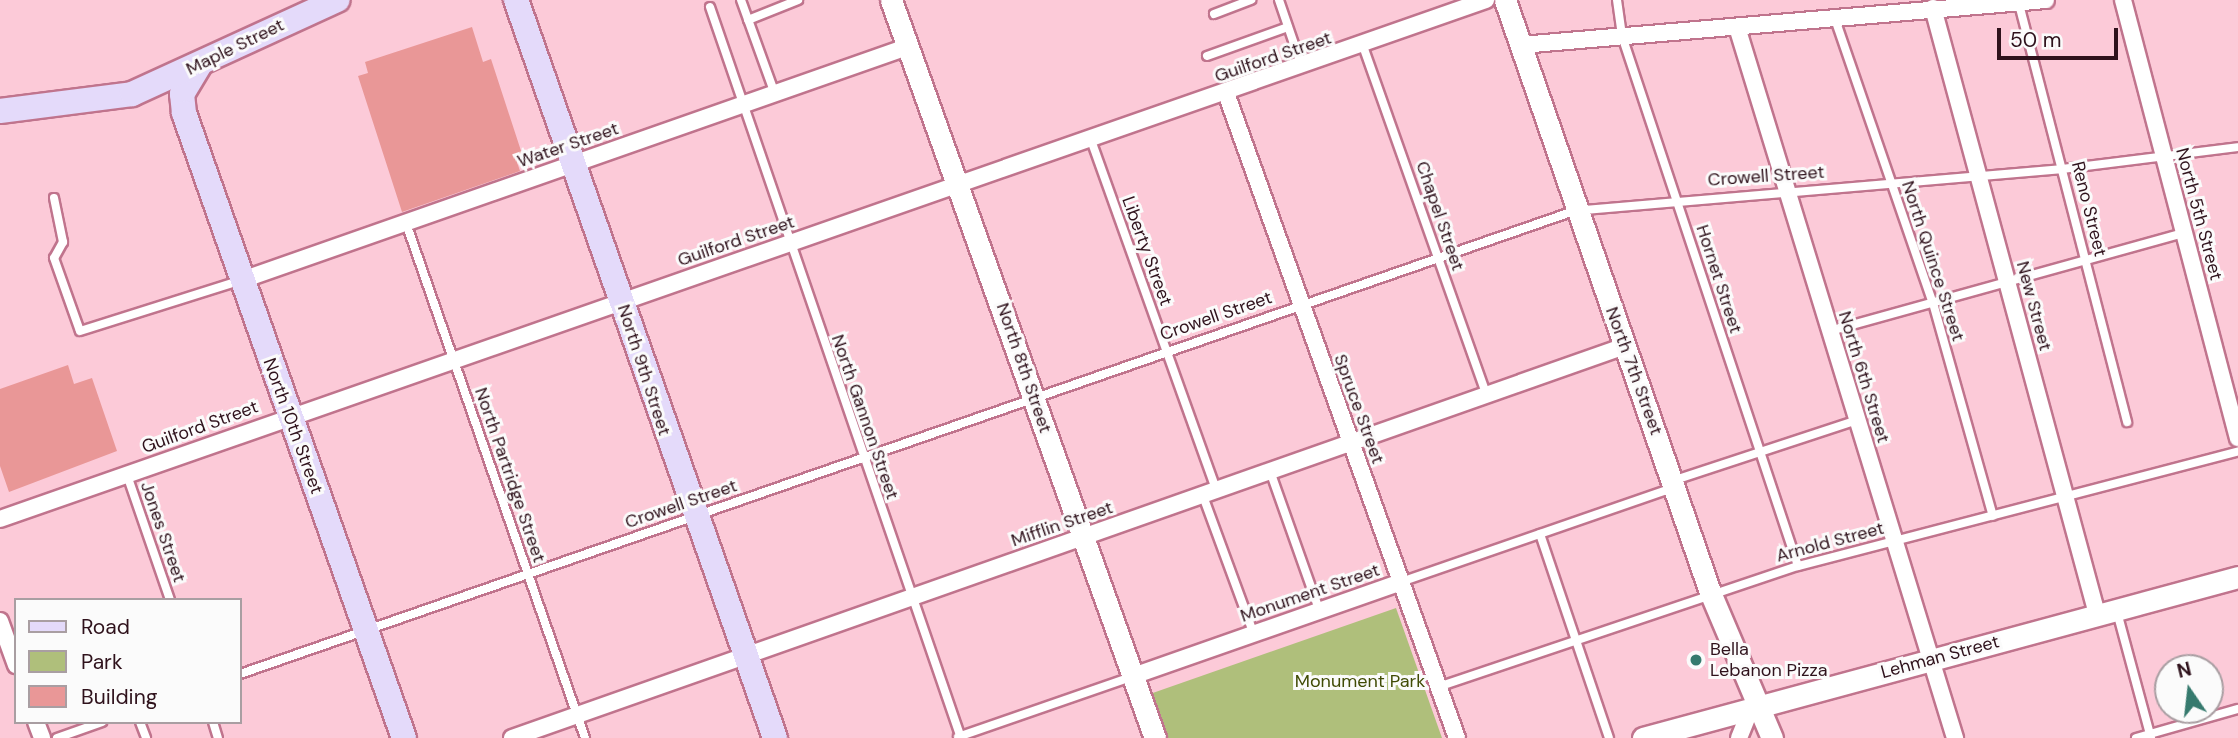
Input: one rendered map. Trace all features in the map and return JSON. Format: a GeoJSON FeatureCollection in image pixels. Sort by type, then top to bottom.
{"type":"FeatureCollection","features":[{"type":"Feature","properties":{"kind":"main road","name":"Maple Street"},"geometry":{"type":"LineString","coordinates":[[0,111],[132,94],[200,66],[337,0]]}},
{"type":"Feature","properties":{"kind":"main road","name":"North 9th Street"},"geometry":{"type":"LineString","coordinates":[[516,0],[693,517],[775,738]]}},
{"type":"Feature","properties":{"kind":"main road"},"geometry":{"type":"LineString","coordinates":[[184,113],[182,94],[200,66]]}},
{"type":"Feature","properties":{"kind":"main road","name":"Maple Street"},"geometry":{"type":"LineString","coordinates":[[132,94],[170,101],[184,113]]}},
{"type":"Feature","properties":{"kind":"main road","name":"North 10th Street"},"geometry":{"type":"LineString","coordinates":[[184,113],[288,415],[404,738]]}},
{"type":"Feature","properties":{"kind":"street","name":"North 8th Street"},"geometry":{"type":"LineString","coordinates":[[891,0],[1035,396],[1082,537],[1155,738]]}},
{"type":"Feature","properties":{"kind":"street","name":"Guilford Street"},"geometry":{"type":"LineString","coordinates":[[0,519],[288,415],[1363,46],[1486,0]]}},
{"type":"Feature","properties":{"kind":"street","name":"North 7th Street"},"geometry":{"type":"LineString","coordinates":[[1505,0],[1574,211],[1676,483],[1710,592],[1754,704],[1772,738]]}},
{"type":"Feature","properties":{"kind":"street"},"geometry":{"type":"LineString","coordinates":[[1521,45],[2046,0]]}},
{"type":"Feature","properties":{"kind":"street","name":"North 5th Street"},"geometry":{"type":"LineString","coordinates":[[2123,0],[2238,438]]}},
{"type":"Feature","properties":{"kind":"street","name":"New Street"},"geometry":{"type":"LineString","coordinates":[[1933,8],[2066,497],[2107,612]]}},
{"type":"Feature","properties":{"kind":"street","name":"North 6th Street"},"geometry":{"type":"LineString","coordinates":[[1737,27],[1955,738]]}},
{"type":"Feature","properties":{"kind":"street","name":"Water Street"},"geometry":{"type":"LineString","coordinates":[[242,280],[907,47]]}},
{"type":"Feature","properties":{"kind":"street","name":"Spruce Street"},"geometry":{"type":"LineString","coordinates":[[1226,93],[1457,738]]}},
{"type":"Feature","properties":{"kind":"street","name":"Mifflin Street"},"geometry":{"type":"LineString","coordinates":[[512,738],[1625,346]]}},
{"type":"Feature","properties":{"kind":"street","name":"Lehman Street"},"geometry":{"type":"LineString","coordinates":[[1643,738],[1754,704],[1932,660],[2238,577]]}},
{"type":"Feature","properties":{"kind":"street","name":"Monument Street"},"geometry":{"type":"LineString","coordinates":[[1133,676],[1252,632],[1320,612],[1401,583]]}},
{"type":"Feature","properties":{"kind":"street"},"geometry":{"type":"LineString","coordinates":[[0,621],[4,646],[14,662]]}},
{"type":"Feature","properties":{"kind":"street"},"geometry":{"type":"LineString","coordinates":[[1739,738],[1754,704]]}},
{"type":"Feature","properties":{"kind":"lane"},"geometry":{"type":"LineString","coordinates":[[741,0],[775,94]]}},
{"type":"Feature","properties":{"kind":"lane"},"geometry":{"type":"LineString","coordinates":[[748,20],[798,0]]}},
{"type":"Feature","properties":{"kind":"lane"},"geometry":{"type":"LineString","coordinates":[[1214,14],[1251,0]]}},
{"type":"Feature","properties":{"kind":"lane"},"geometry":{"type":"LineString","coordinates":[[1279,0],[1302,67]]}},
{"type":"Feature","properties":{"kind":"lane","name":"Hornet Street"},"geometry":{"type":"LineString","coordinates":[[1617,0],[1622,36],[1798,566]]}},
{"type":"Feature","properties":{"kind":"lane","name":"Reno Street"},"geometry":{"type":"LineString","coordinates":[[2020,4],[2127,422]]}},
{"type":"Feature","properties":{"kind":"lane","name":"North Gannon Street"},"geometry":{"type":"LineString","coordinates":[[710,7],[740,106],[959,737]]}},
{"type":"Feature","properties":{"kind":"lane","name":"North Quince Street"},"geometry":{"type":"LineString","coordinates":[[1835,19],[1933,303],[1993,516]]}},
{"type":"Feature","properties":{"kind":"lane"},"geometry":{"type":"LineString","coordinates":[[1206,56],[1288,27]]}},
{"type":"Feature","properties":{"kind":"lane","name":"Chapel Street"},"geometry":{"type":"LineString","coordinates":[[1363,46],[1487,396]]}},
{"type":"Feature","properties":{"kind":"lane","name":"Liberty Street"},"geometry":{"type":"LineString","coordinates":[[1091,140],[1166,351],[1252,632]]}},
{"type":"Feature","properties":{"kind":"lane","name":"Crowell Street"},"geometry":{"type":"LineString","coordinates":[[242,673],[1301,303],[1574,211],[1676,199],[2062,169],[2163,152],[2238,147]]}},
{"type":"Feature","properties":{"kind":"lane"},"geometry":{"type":"LineString","coordinates":[[54,198],[63,242],[54,258],[80,331],[242,280]]}},
{"type":"Feature","properties":{"kind":"lane","name":"North Partridge Street"},"geometry":{"type":"LineString","coordinates":[[406,223],[585,738]]}},
{"type":"Feature","properties":{"kind":"lane"},"geometry":{"type":"LineString","coordinates":[[1830,331],[2185,233]]}},
{"type":"Feature","properties":{"kind":"lane","name":"Monument Street"},"geometry":{"type":"LineString","coordinates":[[1401,583],[1759,452],[1857,420]]}},
{"type":"Feature","properties":{"kind":"lane","name":"Arnold Street"},"geometry":{"type":"LineString","coordinates":[[1438,687],[1710,592],[1798,566],[2238,451]]}},
{"type":"Feature","properties":{"kind":"lane"},"geometry":{"type":"LineString","coordinates":[[1270,471],[1320,612]]}},
{"type":"Feature","properties":{"kind":"lane","name":"Jones Street"},"geometry":{"type":"LineString","coordinates":[[127,475],[169,598]]}},
{"type":"Feature","properties":{"kind":"lane"},"geometry":{"type":"LineString","coordinates":[[1540,534],[1609,738]]}},
{"type":"Feature","properties":{"kind":"lane","name":"New Street"},"geometry":{"type":"LineString","coordinates":[[2107,612],[2150,736]]}},
{"type":"Feature","properties":{"kind":"lane","name":"Monument Street"},"geometry":{"type":"LineString","coordinates":[[959,737],[1133,676]]}},
{"type":"Feature","properties":{"kind":"lane"},"geometry":{"type":"LineString","coordinates":[[2136,738],[2238,709]]}},
{"type":"Feature","properties":{"kind":"lane"},"geometry":{"type":"LineString","coordinates":[[57,738],[96,724]]}},
{"type":"Feature","properties":{"kind":"green space","name":"Monument Park"},"geometry":{"type":"Polygon","coordinates":[[[1396,608],[1442,738],[1162,738],[1147,695],[1396,608]]]}},
{"type":"Feature","properties":{"kind":"building"},"geometry":{"type":"Polygon","coordinates":[[[472,27],[483,62],[491,59],[524,160],[517,162],[520,171],[402,212],[358,76],[368,73],[365,62],[472,27]]]}},
{"type":"Feature","properties":{"kind":"building"},"geometry":{"type":"Polygon","coordinates":[[[68,365],[74,384],[92,378],[117,451],[9,492],[0,466],[0,389],[68,365]]]}},
{"type":"Feature","properties":{"kind":"place","name":"Bella Lebanon Pizza"},"geometry":{"type":"Point","coordinates":[1696,660]}}]}
